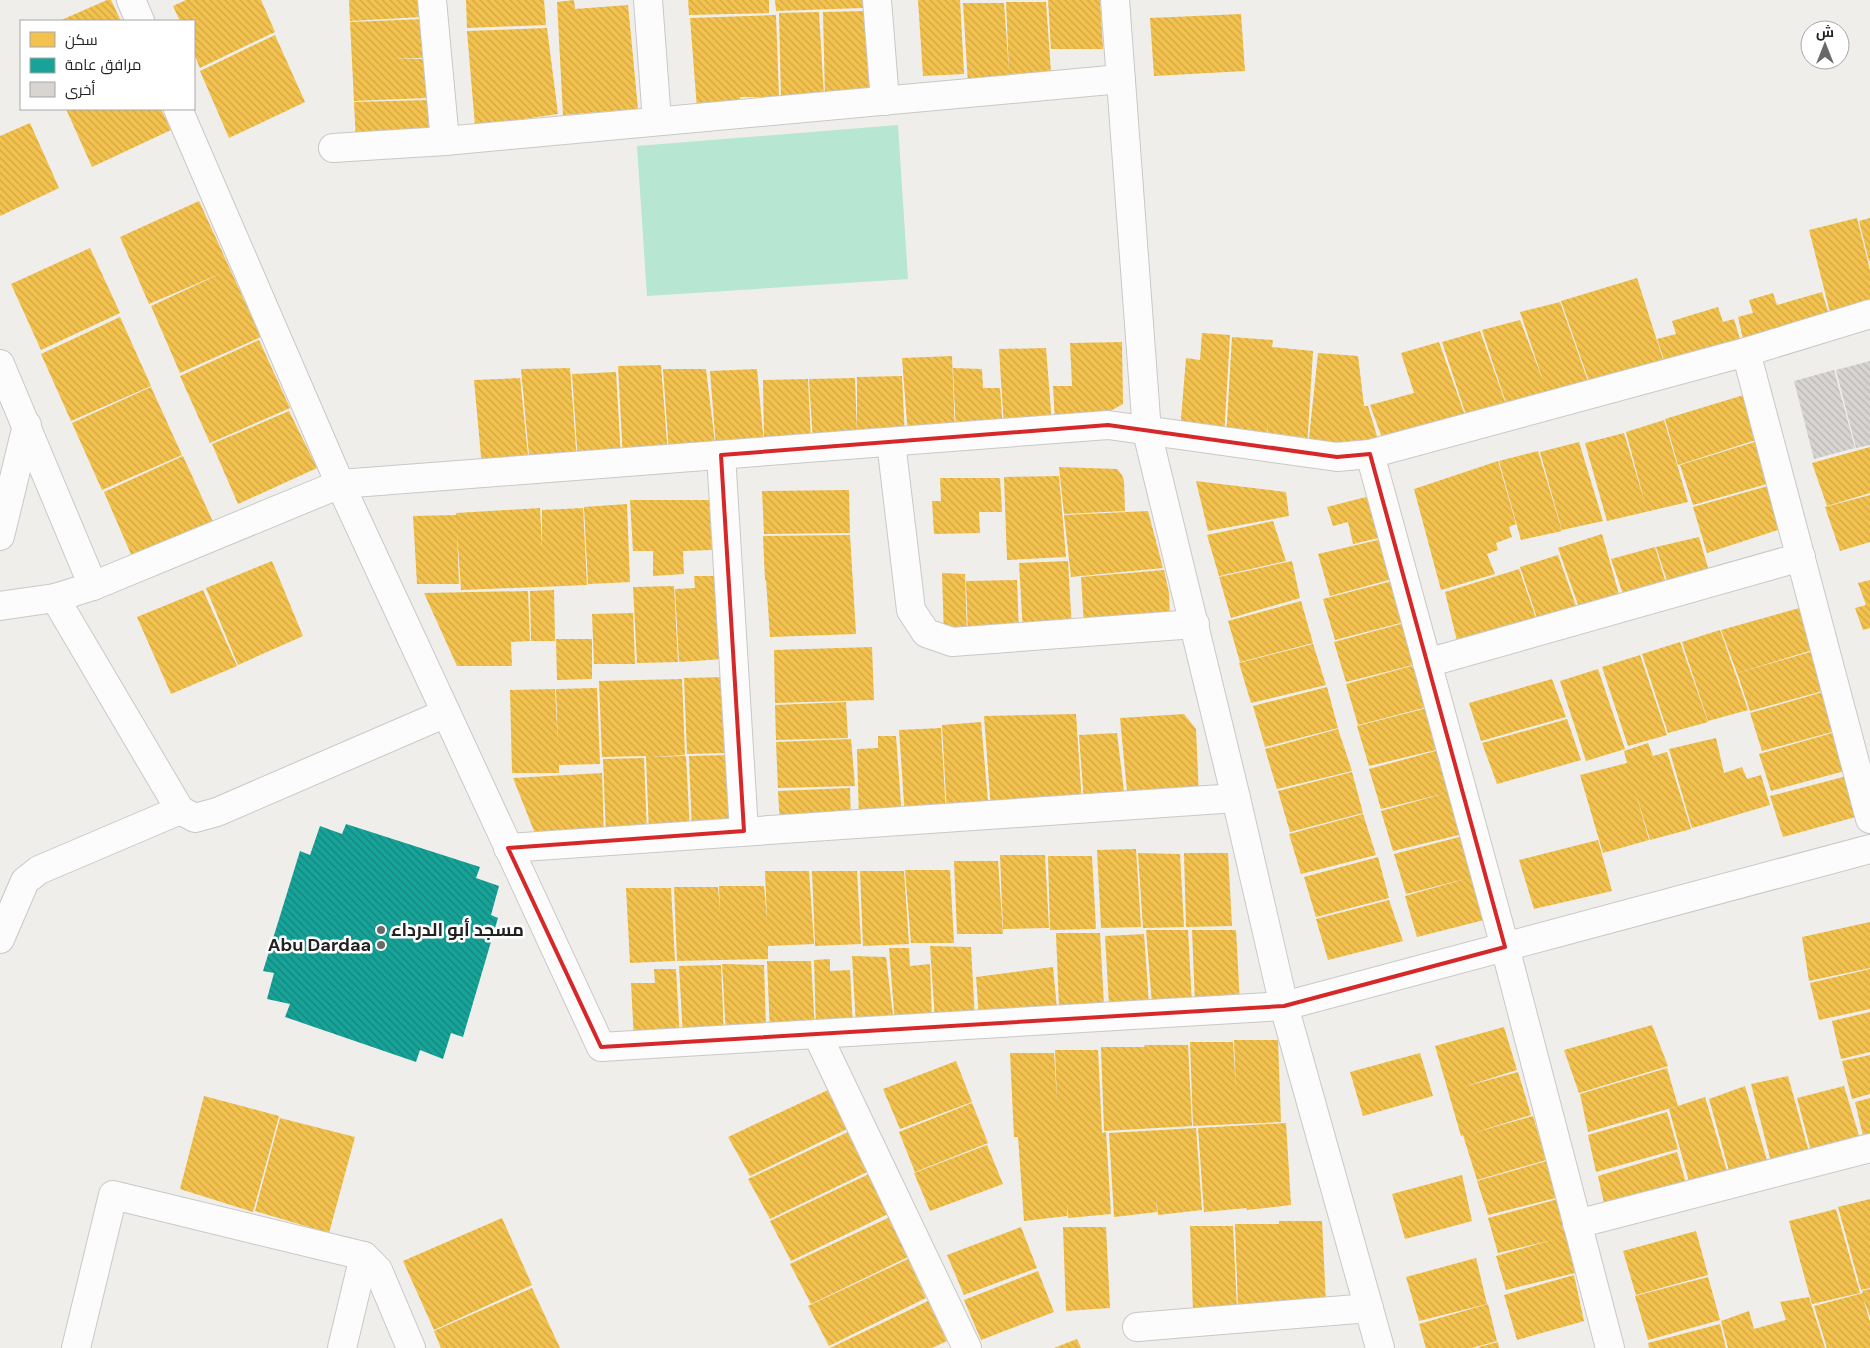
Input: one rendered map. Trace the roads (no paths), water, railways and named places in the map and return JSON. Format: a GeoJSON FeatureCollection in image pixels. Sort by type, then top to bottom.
{"type":"FeatureCollection","features":[{"type":"Feature","properties":{"kind":"street"},"geometry":{"type":"LineString","coordinates":[[131,0],[140,20]]}},
{"type":"Feature","properties":{"kind":"street"},"geometry":{"type":"LineString","coordinates":[[432,0],[445,141]]}},
{"type":"Feature","properties":{"kind":"street"},"geometry":{"type":"LineString","coordinates":[[648,0],[657,121]]}},
{"type":"Feature","properties":{"kind":"street"},"geometry":{"type":"LineString","coordinates":[[877,0],[885,101]]}},
{"type":"Feature","properties":{"kind":"street"},"geometry":{"type":"LineString","coordinates":[[1115,0],[1147,432],[1236,798],[1284,1006],[1380,1348]]}},
{"type":"Feature","properties":{"kind":"street"},"geometry":{"type":"LineString","coordinates":[[333,148],[445,141],[1120,79]]}},
{"type":"Feature","properties":{"kind":"street"},"geometry":{"type":"LineString","coordinates":[[178,110],[340,484],[601,1047],[1284,1006],[1870,848]]}},
{"type":"Feature","properties":{"kind":"street"},"geometry":{"type":"LineString","coordinates":[[0,606],[56,598],[93,586],[340,484],[1108,425],[1147,432],[1337,457],[1370,454],[1746,352],[1870,314]]}},
{"type":"Feature","properties":{"kind":"street"},"geometry":{"type":"LineString","coordinates":[[1746,352],[1870,819]]}},
{"type":"Feature","properties":{"kind":"street"},"geometry":{"type":"LineString","coordinates":[[0,364],[93,586]]}},
{"type":"Feature","properties":{"kind":"street"},"geometry":{"type":"LineString","coordinates":[[0,536],[27,425]]}},
{"type":"Feature","properties":{"kind":"street"},"geometry":{"type":"LineString","coordinates":[[892,442],[911,610],[926,633],[952,642],[1194,624]]}},
{"type":"Feature","properties":{"kind":"street"},"geometry":{"type":"LineString","coordinates":[[1370,454],[1505,947],[1610,1348]]}},
{"type":"Feature","properties":{"kind":"street"},"geometry":{"type":"LineString","coordinates":[[721,455],[744,831]]}},
{"type":"Feature","properties":{"kind":"street"},"geometry":{"type":"LineString","coordinates":[[1427,663],[1801,557]]}},
{"type":"Feature","properties":{"kind":"street"},"geometry":{"type":"LineString","coordinates":[[56,598],[180,810],[195,818],[217,812],[446,713]]}},
{"type":"Feature","properties":{"kind":"street"},"geometry":{"type":"LineString","coordinates":[[508,848],[1236,798]]}},
{"type":"Feature","properties":{"kind":"street"},"geometry":{"type":"LineString","coordinates":[[0,939],[25,881],[39,870],[180,810]]}},
{"type":"Feature","properties":{"kind":"street"},"geometry":{"type":"LineString","coordinates":[[817,1034],[967,1348]]}},
{"type":"Feature","properties":{"kind":"street"},"geometry":{"type":"LineString","coordinates":[[1577,1224],[1870,1148]]}},
{"type":"Feature","properties":{"kind":"street"},"geometry":{"type":"LineString","coordinates":[[76,1348],[113,1195],[364,1256],[378,1270],[410,1348]]}},
{"type":"Feature","properties":{"kind":"street"},"geometry":{"type":"LineString","coordinates":[[342,1348],[364,1256]]}},
{"type":"Feature","properties":{"kind":"street"},"geometry":{"type":"LineString","coordinates":[[1137,1327],[1369,1308]]}},
{"type":"Feature","properties":{"kind":"place","name":"مسجد أبو الدرداء"},"geometry":{"type":"Point","coordinates":[381,930]}},
{"type":"Feature","properties":{"kind":"place","name":"Abu Dardaa"},"geometry":{"type":"Point","coordinates":[381,945]}}]}
